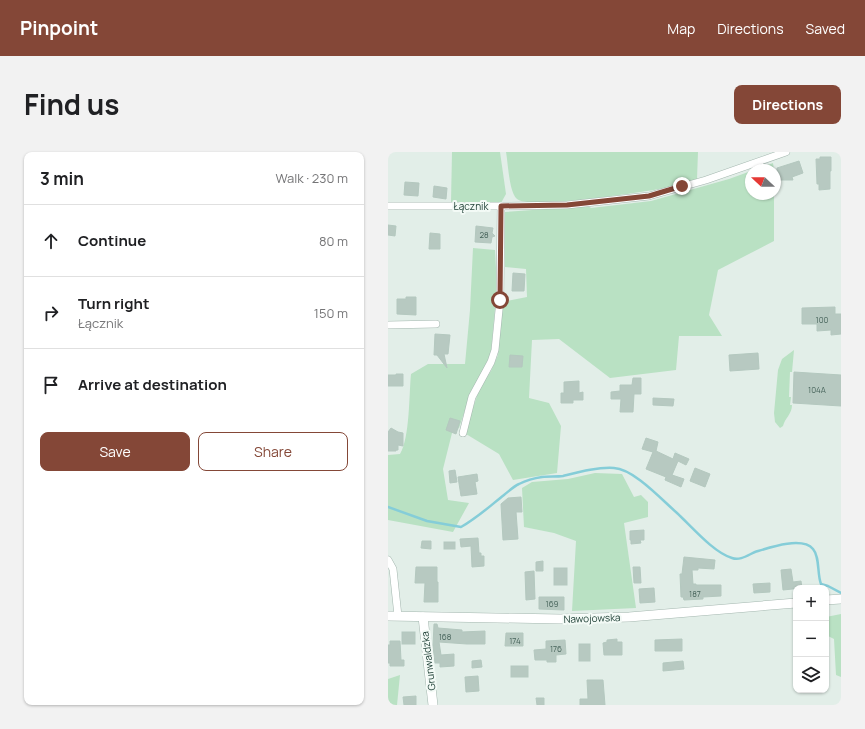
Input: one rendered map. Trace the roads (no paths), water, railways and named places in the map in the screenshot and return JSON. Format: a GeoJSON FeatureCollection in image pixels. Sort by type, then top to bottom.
{"type":"FeatureCollection","features":[{"type":"Feature","properties":{"kind":"street","name":"Łącznik"},"geometry":{"type":"LineString","coordinates":[[388,206],[567,205],[649,196],[706,180],[786,152]]}},
{"type":"Feature","properties":{"kind":"street"},"geometry":{"type":"LineString","coordinates":[[463,433],[472,397],[491,362],[494,350],[500,300],[501,206]]}},
{"type":"Feature","properties":{"kind":"street"},"geometry":{"type":"LineString","coordinates":[[388,325],[436,324]]}},
{"type":"Feature","properties":{"kind":"street"},"geometry":{"type":"LineString","coordinates":[[388,560],[392,569],[398,616]]}},
{"type":"Feature","properties":{"kind":"street","name":"Nawojowska"},"geometry":{"type":"LineString","coordinates":[[388,616],[560,619],[622,617],[793,603]]}},
{"type":"Feature","properties":{"kind":"street","name":"Grunwaldzka"},"geometry":{"type":"LineString","coordinates":[[423,617],[433,705]]}},
{"type":"Feature","properties":{"kind":"waterway"},"geometry":{"type":"LineString","coordinates":[[388,507],[427,521],[461,527],[478,516],[513,487],[524,482],[542,477],[563,476],[582,471],[614,468],[622,470],[639,479],[656,493],[703,539],[718,551],[732,558],[741,558],[755,552],[785,544],[801,543],[808,545],[813,549],[817,556],[821,584],[841,593]]}}]}
